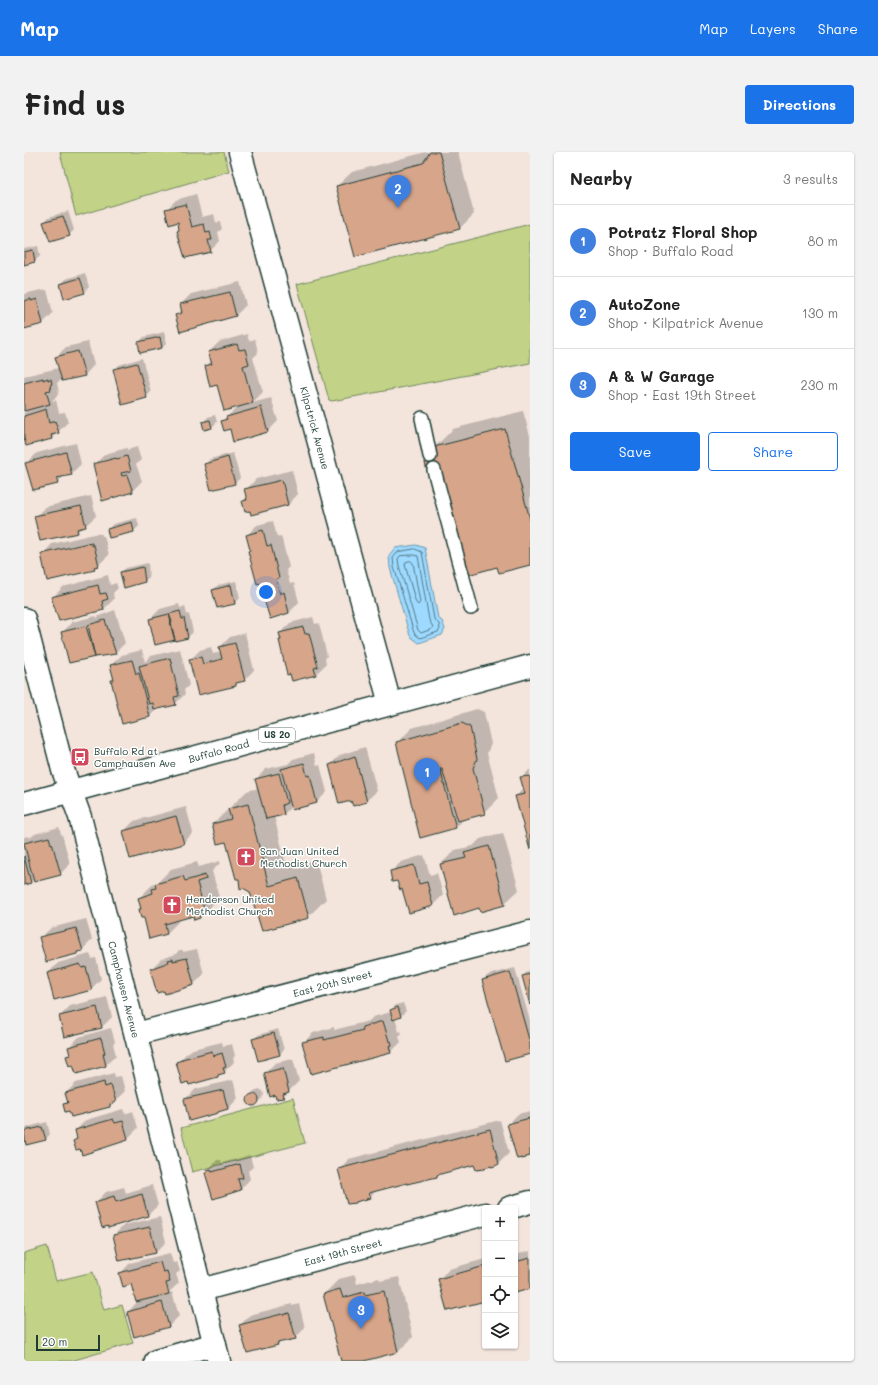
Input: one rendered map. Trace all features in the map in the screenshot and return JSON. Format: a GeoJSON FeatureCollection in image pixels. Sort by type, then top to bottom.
{"type":"FeatureCollection","features":[{"type":"Feature","properties":{"kind":"street","name":"Kilpatrick Avenue"},"geometry":{"type":"LineString","coordinates":[[240,152],[390,704]]}},
{"type":"Feature","properties":{"kind":"street","name":"Camphausen Avenue"},"geometry":{"type":"LineString","coordinates":[[24,619],[63,770],[80,817],[217,1353]]}},
{"type":"Feature","properties":{"kind":"street","name":"Buffalo Road"},"geometry":{"type":"LineString","coordinates":[[24,804],[530,666]]}},
{"type":"Feature","properties":{"kind":"street","name":"East 20th Street"},"geometry":{"type":"LineString","coordinates":[[136,1034],[530,932]]}},
{"type":"Feature","properties":{"kind":"street"},"geometry":{"type":"LineString","coordinates":[[518,1205],[530,1202]]}},
{"type":"Feature","properties":{"kind":"street","name":"East 19th Street"},"geometry":{"type":"LineString","coordinates":[[201,1290],[482,1215]]}},
{"type":"Feature","properties":{"kind":"street"},"geometry":{"type":"LineString","coordinates":[[156,1361],[217,1353]]}},
{"type":"Feature","properties":{"kind":"lane"},"geometry":{"type":"LineString","coordinates":[[422,418],[430,456]]}},
{"type":"Feature","properties":{"kind":"lane"},"geometry":{"type":"LineString","coordinates":[[434,470],[471,608]]}},
{"type":"Feature","properties":{"kind":"green space"},"geometry":{"type":"Polygon","coordinates":[[[60,152],[224,152],[229,171],[76,216],[60,152]]]}},
{"type":"Feature","properties":{"kind":"green space"},"geometry":{"type":"Polygon","coordinates":[[[530,224],[530,363],[332,401],[329,400],[297,284],[530,224]]]}},
{"type":"Feature","properties":{"kind":"green space"},"geometry":{"type":"Polygon","coordinates":[[[293,1098],[305,1143],[192,1172],[181,1128],[293,1098]]]}},
{"type":"Feature","properties":{"kind":"green space"},"geometry":{"type":"Polygon","coordinates":[[[47,1246],[56,1281],[93,1272],[104,1310],[122,1305],[133,1343],[71,1361],[24,1361],[24,1253],[47,1246]]]}},
{"type":"Feature","properties":{"kind":"water"},"geometry":{"type":"Polygon","coordinates":[[[416,545],[425,548],[438,618],[442,621],[445,629],[442,635],[419,643],[410,636],[390,568],[389,555],[395,548],[416,545]]]}},
{"type":"Feature","properties":{"kind":"building"},"geometry":{"type":"Polygon","coordinates":[[[430,152],[439,152],[460,229],[355,257],[336,186],[423,163],[430,152]]]}},
{"type":"Feature","properties":{"kind":"building"},"geometry":{"type":"Polygon","coordinates":[[[186,204],[192,227],[204,224],[206,233],[210,232],[212,240],[208,240],[211,252],[185,258],[177,231],[179,230],[178,222],[169,225],[165,209],[186,204]]]}},
{"type":"Feature","properties":{"kind":"building"},"geometry":{"type":"Polygon","coordinates":[[[63,216],[70,236],[50,242],[43,222],[63,216]]]}},
{"type":"Feature","properties":{"kind":"building"},"geometry":{"type":"Polygon","coordinates":[[[33,250],[35,262],[24,265],[24,252],[33,250]]]}},
{"type":"Feature","properties":{"kind":"building"},"geometry":{"type":"Polygon","coordinates":[[[80,278],[85,293],[64,299],[60,284],[80,278]]]}},
{"type":"Feature","properties":{"kind":"building"},"geometry":{"type":"Polygon","coordinates":[[[230,292],[236,316],[180,332],[175,315],[182,313],[180,304],[230,292]]]}},
{"type":"Feature","properties":{"kind":"building"},"geometry":{"type":"Polygon","coordinates":[[[31,299],[31,301],[37,299],[43,324],[24,329],[24,301],[31,299]]]}},
{"type":"Feature","properties":{"kind":"building"},"geometry":{"type":"Polygon","coordinates":[[[160,337],[162,348],[140,353],[138,342],[160,337]]]}},
{"type":"Feature","properties":{"kind":"building"},"geometry":{"type":"Polygon","coordinates":[[[237,344],[239,350],[245,349],[249,364],[243,366],[253,403],[224,411],[217,385],[210,387],[205,366],[212,364],[208,352],[237,344]]]}},
{"type":"Feature","properties":{"kind":"building"},"geometry":{"type":"Polygon","coordinates":[[[78,351],[85,376],[62,381],[55,357],[78,351]]]}},
{"type":"Feature","properties":{"kind":"building"},"geometry":{"type":"Polygon","coordinates":[[[137,363],[147,398],[122,405],[113,369],[137,363]]]}},
{"type":"Feature","properties":{"kind":"building"},"geometry":{"type":"Polygon","coordinates":[[[43,378],[43,380],[48,378],[48,380],[51,379],[51,390],[46,391],[50,404],[24,411],[24,383],[43,378]]]}},
{"type":"Feature","properties":{"kind":"building"},"geometry":{"type":"Polygon","coordinates":[[[261,407],[268,432],[233,442],[230,429],[224,431],[221,421],[227,419],[226,417],[261,407]]]}},
{"type":"Feature","properties":{"kind":"building"},"geometry":{"type":"Polygon","coordinates":[[[46,409],[49,423],[55,421],[59,433],[51,435],[52,439],[26,446],[24,438],[24,416],[46,409]]]}},
{"type":"Feature","properties":{"kind":"building"},"geometry":{"type":"Polygon","coordinates":[[[210,420],[212,428],[204,430],[202,422],[210,420]]]}},
{"type":"Feature","properties":{"kind":"building"},"geometry":{"type":"Polygon","coordinates":[[[505,429],[530,519],[530,565],[499,573],[497,567],[468,575],[440,469],[427,472],[424,458],[436,455],[434,447],[505,429]]]}},
{"type":"Feature","properties":{"kind":"building"},"geometry":{"type":"Polygon","coordinates":[[[66,452],[72,475],[57,478],[58,484],[33,490],[25,463],[66,452]]]}},
{"type":"Feature","properties":{"kind":"building"},"geometry":{"type":"Polygon","coordinates":[[[127,456],[131,471],[121,473],[122,476],[127,475],[133,492],[102,501],[93,464],[127,456]]]}},
{"type":"Feature","properties":{"kind":"building"},"geometry":{"type":"Polygon","coordinates":[[[228,457],[235,484],[211,490],[204,464],[228,457]]]}},
{"type":"Feature","properties":{"kind":"building"},"geometry":{"type":"Polygon","coordinates":[[[282,480],[288,505],[251,515],[250,511],[245,512],[242,501],[247,500],[244,489],[282,480]]]}},
{"type":"Feature","properties":{"kind":"building"},"geometry":{"type":"Polygon","coordinates":[[[81,506],[86,527],[77,529],[78,533],[40,541],[34,516],[81,506]]]}},
{"type":"Feature","properties":{"kind":"building"},"geometry":{"type":"Polygon","coordinates":[[[132,522],[134,532],[109,538],[107,529],[132,522]]]}},
{"type":"Feature","properties":{"kind":"building"},"geometry":{"type":"Polygon","coordinates":[[[263,530],[267,546],[271,545],[279,578],[276,579],[280,594],[284,592],[289,613],[270,619],[259,583],[257,584],[248,551],[250,550],[246,535],[263,530]]]}},
{"type":"Feature","properties":{"kind":"building"},"geometry":{"type":"Polygon","coordinates":[[[92,543],[92,546],[94,545],[99,566],[94,567],[95,570],[47,581],[41,554],[92,543]]]}},
{"type":"Feature","properties":{"kind":"building"},"geometry":{"type":"Polygon","coordinates":[[[143,567],[145,582],[124,588],[120,572],[143,567]]]}},
{"type":"Feature","properties":{"kind":"building"},"geometry":{"type":"Polygon","coordinates":[[[98,585],[100,594],[106,593],[108,599],[102,601],[104,610],[59,621],[51,597],[98,585]]]}},
{"type":"Feature","properties":{"kind":"building"},"geometry":{"type":"Polygon","coordinates":[[[231,585],[235,604],[217,608],[212,590],[231,585]]]}},
{"type":"Feature","properties":{"kind":"building"},"geometry":{"type":"Polygon","coordinates":[[[180,611],[182,619],[184,618],[188,638],[175,641],[169,614],[180,611]]]}},
{"type":"Feature","properties":{"kind":"building"},"geometry":{"type":"Polygon","coordinates":[[[169,614],[175,640],[155,645],[149,619],[169,614]]]}},
{"type":"Feature","properties":{"kind":"building"},"geometry":{"type":"Polygon","coordinates":[[[105,620],[116,654],[95,657],[88,625],[105,620]]]}},
{"type":"Feature","properties":{"kind":"building"},"geometry":{"type":"Polygon","coordinates":[[[86,626],[95,657],[69,663],[61,632],[86,626]]]}},
{"type":"Feature","properties":{"kind":"building"},"geometry":{"type":"Polygon","coordinates":[[[303,627],[305,634],[309,633],[318,667],[314,668],[316,675],[292,681],[290,674],[287,675],[279,640],[281,640],[279,633],[303,627]]]}},
{"type":"Feature","properties":{"kind":"building"},"geometry":{"type":"Polygon","coordinates":[[[235,643],[245,681],[236,683],[236,686],[198,695],[189,659],[201,657],[203,664],[222,659],[219,647],[235,643]]]}},
{"type":"Feature","properties":{"kind":"building"},"geometry":{"type":"Polygon","coordinates":[[[170,658],[179,696],[174,697],[176,705],[154,710],[153,703],[149,704],[139,666],[170,658]]]}},
{"type":"Feature","properties":{"kind":"building"},"geometry":{"type":"Polygon","coordinates":[[[132,660],[136,674],[139,673],[150,717],[122,724],[111,680],[114,680],[110,665],[132,660]]]}},
{"type":"Feature","properties":{"kind":"building"},"geometry":{"type":"Polygon","coordinates":[[[462,723],[470,727],[477,759],[473,768],[485,814],[458,821],[442,769],[440,769],[456,828],[420,838],[396,742],[462,723]]]}},
{"type":"Feature","properties":{"kind":"building"},"geometry":{"type":"Polygon","coordinates":[[[355,756],[367,802],[353,806],[351,801],[339,804],[329,765],[355,756]]]}},
{"type":"Feature","properties":{"kind":"building"},"geometry":{"type":"Polygon","coordinates":[[[304,763],[307,776],[310,775],[317,803],[292,810],[281,769],[304,763]]]}},
{"type":"Feature","properties":{"kind":"building"},"geometry":{"type":"Polygon","coordinates":[[[279,773],[287,803],[282,805],[284,815],[266,819],[255,779],[279,773]]]}},
{"type":"Feature","properties":{"kind":"building"},"geometry":{"type":"Polygon","coordinates":[[[530,776],[530,850],[515,796],[525,794],[520,777],[530,776]]]}},
{"type":"Feature","properties":{"kind":"building","name":"San Juan United Methodist Church"},"geometry":{"type":"Polygon","coordinates":[[[248,804],[269,886],[298,878],[309,918],[262,931],[250,892],[243,888],[240,889],[239,879],[236,879],[226,842],[217,844],[212,824],[231,819],[228,809],[248,804]]]}},
{"type":"Feature","properties":{"kind":"building"},"geometry":{"type":"Polygon","coordinates":[[[176,816],[184,844],[130,859],[123,831],[176,816]]]}},
{"type":"Feature","properties":{"kind":"building"},"geometry":{"type":"Polygon","coordinates":[[[49,837],[61,875],[34,882],[24,843],[49,837]]]}},
{"type":"Feature","properties":{"kind":"building"},"geometry":{"type":"Polygon","coordinates":[[[489,846],[505,905],[480,912],[479,908],[454,916],[440,864],[466,858],[464,853],[489,846]]]}},
{"type":"Feature","properties":{"kind":"building"},"geometry":{"type":"Polygon","coordinates":[[[24,856],[31,883],[24,885],[24,856]]]}},
{"type":"Feature","properties":{"kind":"building"},"geometry":{"type":"Polygon","coordinates":[[[414,865],[419,884],[427,882],[433,906],[409,913],[402,889],[400,890],[397,881],[392,882],[390,871],[414,865]]]}},
{"type":"Feature","properties":{"kind":"building"},"geometry":{"type":"Polygon","coordinates":[[[205,875],[206,879],[197,882],[205,913],[199,914],[200,918],[194,920],[193,916],[165,924],[167,934],[149,939],[144,918],[141,918],[139,909],[141,909],[138,898],[153,893],[152,889],[156,888],[155,884],[183,876],[185,881],[205,875]]]}},
{"type":"Feature","properties":{"kind":"building"},"geometry":{"type":"Polygon","coordinates":[[[76,928],[83,951],[46,962],[39,937],[76,928]]]}},
{"type":"Feature","properties":{"kind":"building"},"geometry":{"type":"Polygon","coordinates":[[[187,958],[194,985],[165,994],[164,991],[157,993],[150,969],[169,962],[168,960],[173,959],[173,961],[187,958]]]}},
{"type":"Feature","properties":{"kind":"building"},"geometry":{"type":"Polygon","coordinates":[[[80,964],[82,968],[86,967],[92,990],[54,1000],[47,973],[80,964]]]}},
{"type":"Feature","properties":{"kind":"building"},"geometry":{"type":"Polygon","coordinates":[[[510,972],[530,1043],[530,1054],[505,1061],[482,980],[510,972]]]}},
{"type":"Feature","properties":{"kind":"building"},"geometry":{"type":"Polygon","coordinates":[[[530,974],[530,1005],[522,976],[530,974]]]}},
{"type":"Feature","properties":{"kind":"building"},"geometry":{"type":"Polygon","coordinates":[[[97,1007],[102,1028],[64,1037],[59,1016],[97,1007]]]}},
{"type":"Feature","properties":{"kind":"building"},"geometry":{"type":"Polygon","coordinates":[[[398,1007],[401,1017],[393,1020],[390,1010],[398,1007]]]}},
{"type":"Feature","properties":{"kind":"building"},"geometry":{"type":"Polygon","coordinates":[[[383,1021],[389,1041],[391,1041],[392,1045],[389,1046],[391,1053],[311,1074],[302,1042],[324,1037],[324,1040],[363,1030],[362,1027],[383,1021]]]}},
{"type":"Feature","properties":{"kind":"building"},"geometry":{"type":"Polygon","coordinates":[[[274,1033],[280,1055],[258,1061],[252,1039],[274,1033]]]}},
{"type":"Feature","properties":{"kind":"building"},"geometry":{"type":"Polygon","coordinates":[[[101,1038],[105,1053],[103,1054],[106,1066],[76,1074],[73,1065],[69,1066],[66,1056],[70,1055],[68,1047],[101,1038]]]}},
{"type":"Feature","properties":{"kind":"building"},"geometry":{"type":"Polygon","coordinates":[[[212,1051],[213,1056],[222,1053],[226,1067],[223,1068],[225,1073],[218,1075],[218,1077],[189,1085],[188,1082],[182,1084],[176,1062],[212,1051]]]}},
{"type":"Feature","properties":{"kind":"building"},"geometry":{"type":"Polygon","coordinates":[[[283,1068],[289,1092],[283,1094],[284,1098],[276,1099],[275,1095],[270,1097],[264,1073],[283,1068]]]}},
{"type":"Feature","properties":{"kind":"building"},"geometry":{"type":"Polygon","coordinates":[[[104,1082],[105,1087],[111,1085],[116,1102],[110,1104],[110,1107],[71,1117],[69,1111],[65,1112],[63,1104],[68,1103],[65,1093],[104,1082]]]}},
{"type":"Feature","properties":{"kind":"building"},"geometry":{"type":"Polygon","coordinates":[[[223,1090],[228,1109],[189,1121],[184,1099],[223,1090]]]}},
{"type":"Feature","properties":{"kind":"building"},"geometry":{"type":"Polygon","coordinates":[[[255,1094],[258,1095],[258,1105],[251,1106],[248,1105],[247,1098],[248,1095],[255,1094]]]}},
{"type":"Feature","properties":{"kind":"building"},"geometry":{"type":"Polygon","coordinates":[[[530,1118],[530,1156],[517,1159],[507,1124],[530,1118]]]}},
{"type":"Feature","properties":{"kind":"building"},"geometry":{"type":"Polygon","coordinates":[[[113,1119],[115,1123],[123,1121],[128,1140],[82,1155],[80,1149],[76,1150],[73,1141],[77,1139],[75,1130],[113,1119]]]}},
{"type":"Feature","properties":{"kind":"building"},"geometry":{"type":"Polygon","coordinates":[[[42,1127],[46,1140],[26,1145],[24,1131],[42,1127]]]}},
{"type":"Feature","properties":{"kind":"building"},"geometry":{"type":"Polygon","coordinates":[[[490,1129],[499,1164],[484,1168],[485,1169],[476,1170],[474,1165],[437,1175],[437,1177],[369,1193],[371,1198],[366,1199],[367,1200],[347,1204],[338,1169],[490,1129]]]}},
{"type":"Feature","properties":{"kind":"building"},"geometry":{"type":"Polygon","coordinates":[[[240,1164],[243,1178],[238,1179],[241,1190],[213,1199],[205,1173],[207,1173],[206,1170],[211,1169],[212,1172],[240,1164]]]}},
{"type":"Feature","properties":{"kind":"building"},"geometry":{"type":"Polygon","coordinates":[[[142,1194],[148,1216],[108,1228],[108,1226],[102,1228],[95,1202],[114,1196],[116,1202],[142,1194]]]}},
{"type":"Feature","properties":{"kind":"building"},"geometry":{"type":"Polygon","coordinates":[[[150,1227],[156,1253],[119,1261],[113,1235],[150,1227]]]}},
{"type":"Feature","properties":{"kind":"building"},"geometry":{"type":"Polygon","coordinates":[[[530,1258],[530,1289],[518,1292],[518,1277],[518,1261],[530,1258]]]}},
{"type":"Feature","properties":{"kind":"building"},"geometry":{"type":"Polygon","coordinates":[[[160,1262],[163,1272],[167,1271],[170,1282],[166,1283],[169,1294],[136,1302],[131,1284],[123,1287],[119,1273],[160,1262]]]}},
{"type":"Feature","properties":{"kind":"building"},"geometry":{"type":"Polygon","coordinates":[[[482,1267],[482,1302],[447,1311],[438,1279],[482,1267]]]}},
{"type":"Feature","properties":{"kind":"building"},"geometry":{"type":"Polygon","coordinates":[[[340,1289],[343,1298],[364,1292],[365,1295],[384,1291],[398,1352],[364,1361],[341,1361],[323,1294],[340,1289]]]}},
{"type":"Feature","properties":{"kind":"building"},"geometry":{"type":"Polygon","coordinates":[[[162,1302],[169,1327],[134,1337],[127,1312],[162,1302]]]}},
{"type":"Feature","properties":{"kind":"building"},"geometry":{"type":"Polygon","coordinates":[[[289,1313],[296,1339],[277,1343],[278,1345],[247,1353],[239,1325],[289,1313]]]}},
{"type":"Feature","properties":{"kind":"place","name":"AutoZone"},"geometry":{"type":"Point","coordinates":[398,208]}},
{"type":"Feature","properties":{"kind":"place","name":"Buffalo Rd at Camphausen Ave"},"geometry":{"type":"Point","coordinates":[80,757]}},
{"type":"Feature","properties":{"kind":"place","name":"Potratz Floral Shop"},"geometry":{"type":"Point","coordinates":[427,791]}},
{"type":"Feature","properties":{"kind":"place","name":"San Juan United Methodist Church"},"geometry":{"type":"Point","coordinates":[246,857]}},
{"type":"Feature","properties":{"kind":"place","name":"Henderson United Methodist Church"},"geometry":{"type":"Point","coordinates":[172,905]}},
{"type":"Feature","properties":{"kind":"place","name":"A & W Garage"},"geometry":{"type":"Point","coordinates":[361,1329]}}]}
